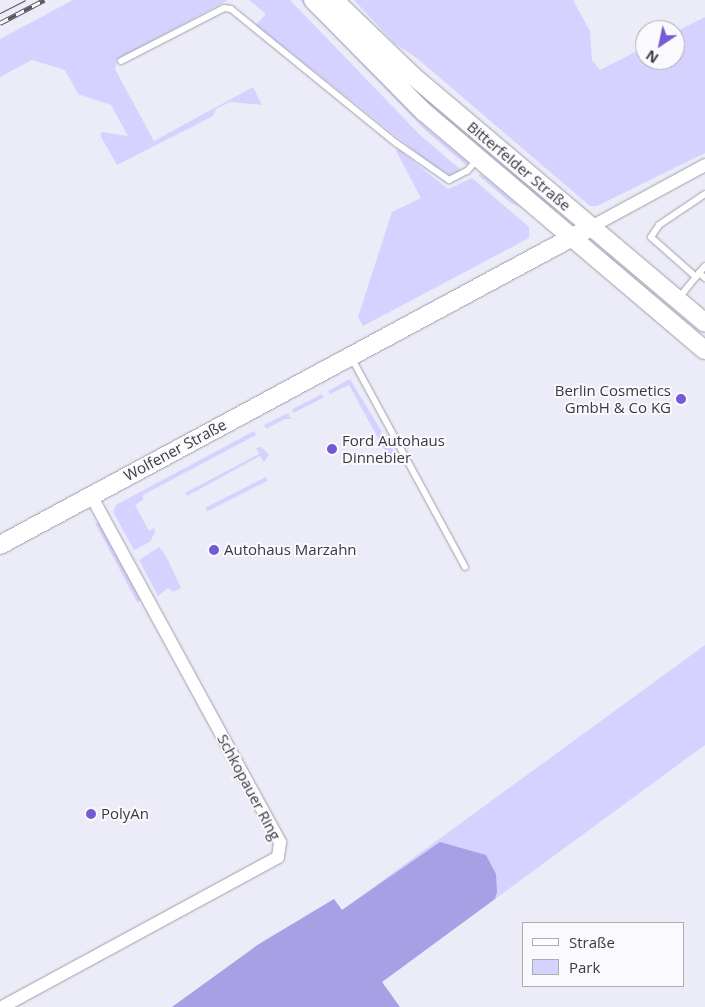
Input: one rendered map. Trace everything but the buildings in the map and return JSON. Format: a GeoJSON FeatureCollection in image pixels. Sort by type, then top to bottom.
{"type":"FeatureCollection","features":[{"type":"Feature","properties":{"kind":"main road","name":"Bitterfelder Straße"},"geometry":{"type":"LineString","coordinates":[[312,0],[424,112],[478,159],[571,237],[695,326]]}},
{"type":"Feature","properties":{"kind":"main road","name":"Bitterfelder Straße"},"geometry":{"type":"LineString","coordinates":[[337,2],[345,33]]}},
{"type":"Feature","properties":{"kind":"main road","name":"Bitterfelder Straße"},"geometry":{"type":"LineString","coordinates":[[337,2],[401,66],[677,300],[695,326],[705,350]]}},
{"type":"Feature","properties":{"kind":"main road","name":"Wolfener Straße"},"geometry":{"type":"LineString","coordinates":[[0,545],[591,227]]}},
{"type":"Feature","properties":{"kind":"street"},"geometry":{"type":"LineString","coordinates":[[591,227],[705,165]]}},
{"type":"Feature","properties":{"kind":"street","name":"Schkopauer Ring"},"geometry":{"type":"LineString","coordinates":[[1,1007],[278,856],[280,842],[91,496]]}},
{"type":"Feature","properties":{"kind":"lane"},"geometry":{"type":"LineString","coordinates":[[121,61],[224,8],[231,9],[350,107],[449,180],[469,170],[478,159]]}},
{"type":"Feature","properties":{"kind":"lane"},"geometry":{"type":"LineString","coordinates":[[705,194],[659,226],[651,237],[698,275],[705,278]]}},
{"type":"Feature","properties":{"kind":"lane"},"geometry":{"type":"LineString","coordinates":[[677,300],[705,266]]}},
{"type":"Feature","properties":{"kind":"lane"},"geometry":{"type":"LineString","coordinates":[[351,356],[465,567]]}},
{"type":"Feature","properties":{"kind":"green space"},"geometry":{"type":"Polygon","coordinates":[[[73,0],[228,0],[117,60],[115,69],[154,141],[253,87],[262,105],[230,102],[216,109],[213,116],[117,165],[100,135],[102,132],[128,136],[111,105],[78,94],[65,70],[32,60],[0,77],[0,39],[73,0]]]}},
{"type":"Feature","properties":{"kind":"green space"},"geometry":{"type":"Polygon","coordinates":[[[249,0],[290,0],[421,136],[461,170],[450,175],[436,168],[256,25],[266,14],[249,0]]]}},
{"type":"Feature","properties":{"kind":"green space"},"geometry":{"type":"Polygon","coordinates":[[[300,0],[304,0],[332,27],[427,128],[468,162],[466,165],[425,130],[300,0]]]}},
{"type":"Feature","properties":{"kind":"green space"},"geometry":{"type":"Polygon","coordinates":[[[320,0],[327,0],[560,208],[555,211],[395,75],[320,0]]]}},
{"type":"Feature","properties":{"kind":"green space"},"geometry":{"type":"Polygon","coordinates":[[[354,0],[573,0],[590,31],[592,60],[600,70],[635,52],[635,70],[685,70],[685,27],[705,17],[705,153],[597,206],[590,206],[418,59],[394,43],[354,0]]]}},
{"type":"Feature","properties":{"kind":"green space"},"geometry":{"type":"Polygon","coordinates":[[[398,149],[448,189],[472,178],[529,227],[529,238],[363,326],[358,317],[392,212],[421,198],[396,151],[398,149]]]}},
{"type":"Feature","properties":{"kind":"green space"},"geometry":{"type":"Polygon","coordinates":[[[481,174],[522,208],[511,203],[478,175],[481,174]]]}},
{"type":"Feature","properties":{"kind":"green space"},"geometry":{"type":"Polygon","coordinates":[[[607,253],[689,325],[685,329],[603,258],[607,253]]]}},
{"type":"Feature","properties":{"kind":"green space"},"geometry":{"type":"Polygon","coordinates":[[[350,379],[393,450],[390,460],[349,385],[330,394],[328,391],[350,379]]]}},
{"type":"Feature","properties":{"kind":"green space"},"geometry":{"type":"Polygon","coordinates":[[[322,394],[324,398],[294,413],[292,409],[322,394]]]}},
{"type":"Feature","properties":{"kind":"green space"},"geometry":{"type":"Polygon","coordinates":[[[288,413],[291,419],[285,419],[266,429],[264,425],[288,413]]]}},
{"type":"Feature","properties":{"kind":"green space"},"geometry":{"type":"Polygon","coordinates":[[[254,431],[256,435],[143,495],[143,500],[135,505],[149,531],[154,528],[155,532],[150,542],[134,550],[113,512],[116,505],[254,431]]]}},
{"type":"Feature","properties":{"kind":"green space"},"geometry":{"type":"Polygon","coordinates":[[[261,447],[269,454],[264,462],[260,456],[187,496],[185,493],[259,454],[256,448],[261,447]]]}},
{"type":"Feature","properties":{"kind":"green space"},"geometry":{"type":"Polygon","coordinates":[[[266,477],[268,481],[207,511],[205,508],[266,477]]]}},
{"type":"Feature","properties":{"kind":"green space"},"geometry":{"type":"Polygon","coordinates":[[[99,522],[141,601],[137,602],[95,524],[99,522]]]}},
{"type":"Feature","properties":{"kind":"green space"},"geometry":{"type":"Polygon","coordinates":[[[159,547],[166,556],[181,588],[173,592],[168,588],[158,596],[139,560],[159,547]]]}},
{"type":"Feature","properties":{"kind":"green space"},"geometry":{"type":"Polygon","coordinates":[[[705,645],[705,745],[382,982],[400,1007],[172,1007],[259,944],[334,899],[342,910],[705,645]]]}},
{"type":"Feature","properties":{"kind":"shaded area"},"geometry":{"type":"Polygon","coordinates":[[[440,842],[486,855],[496,874],[497,892],[495,899],[382,982],[400,1007],[172,1007],[259,944],[334,899],[342,910],[440,842]]]}},
{"type":"Feature","properties":{"kind":"tram line"},"geometry":{"type":"LineString","coordinates":[[0,13],[25,0]]}},
{"type":"Feature","properties":{"kind":"railway"},"geometry":{"type":"LineString","coordinates":[[0,23],[44,0]]}},
{"type":"Feature","properties":{"kind":"place","name":"Berlin Cosmetics GmbH & Co KG"},"geometry":{"type":"Point","coordinates":[681,399]}},
{"type":"Feature","properties":{"kind":"place","name":"Ford Autohaus Dinnebier"},"geometry":{"type":"Point","coordinates":[332,449]}},
{"type":"Feature","properties":{"kind":"place","name":"Autohaus Marzahn"},"geometry":{"type":"Point","coordinates":[214,550]}},
{"type":"Feature","properties":{"kind":"place","name":"PolyAn"},"geometry":{"type":"Point","coordinates":[91,814]}}]}
